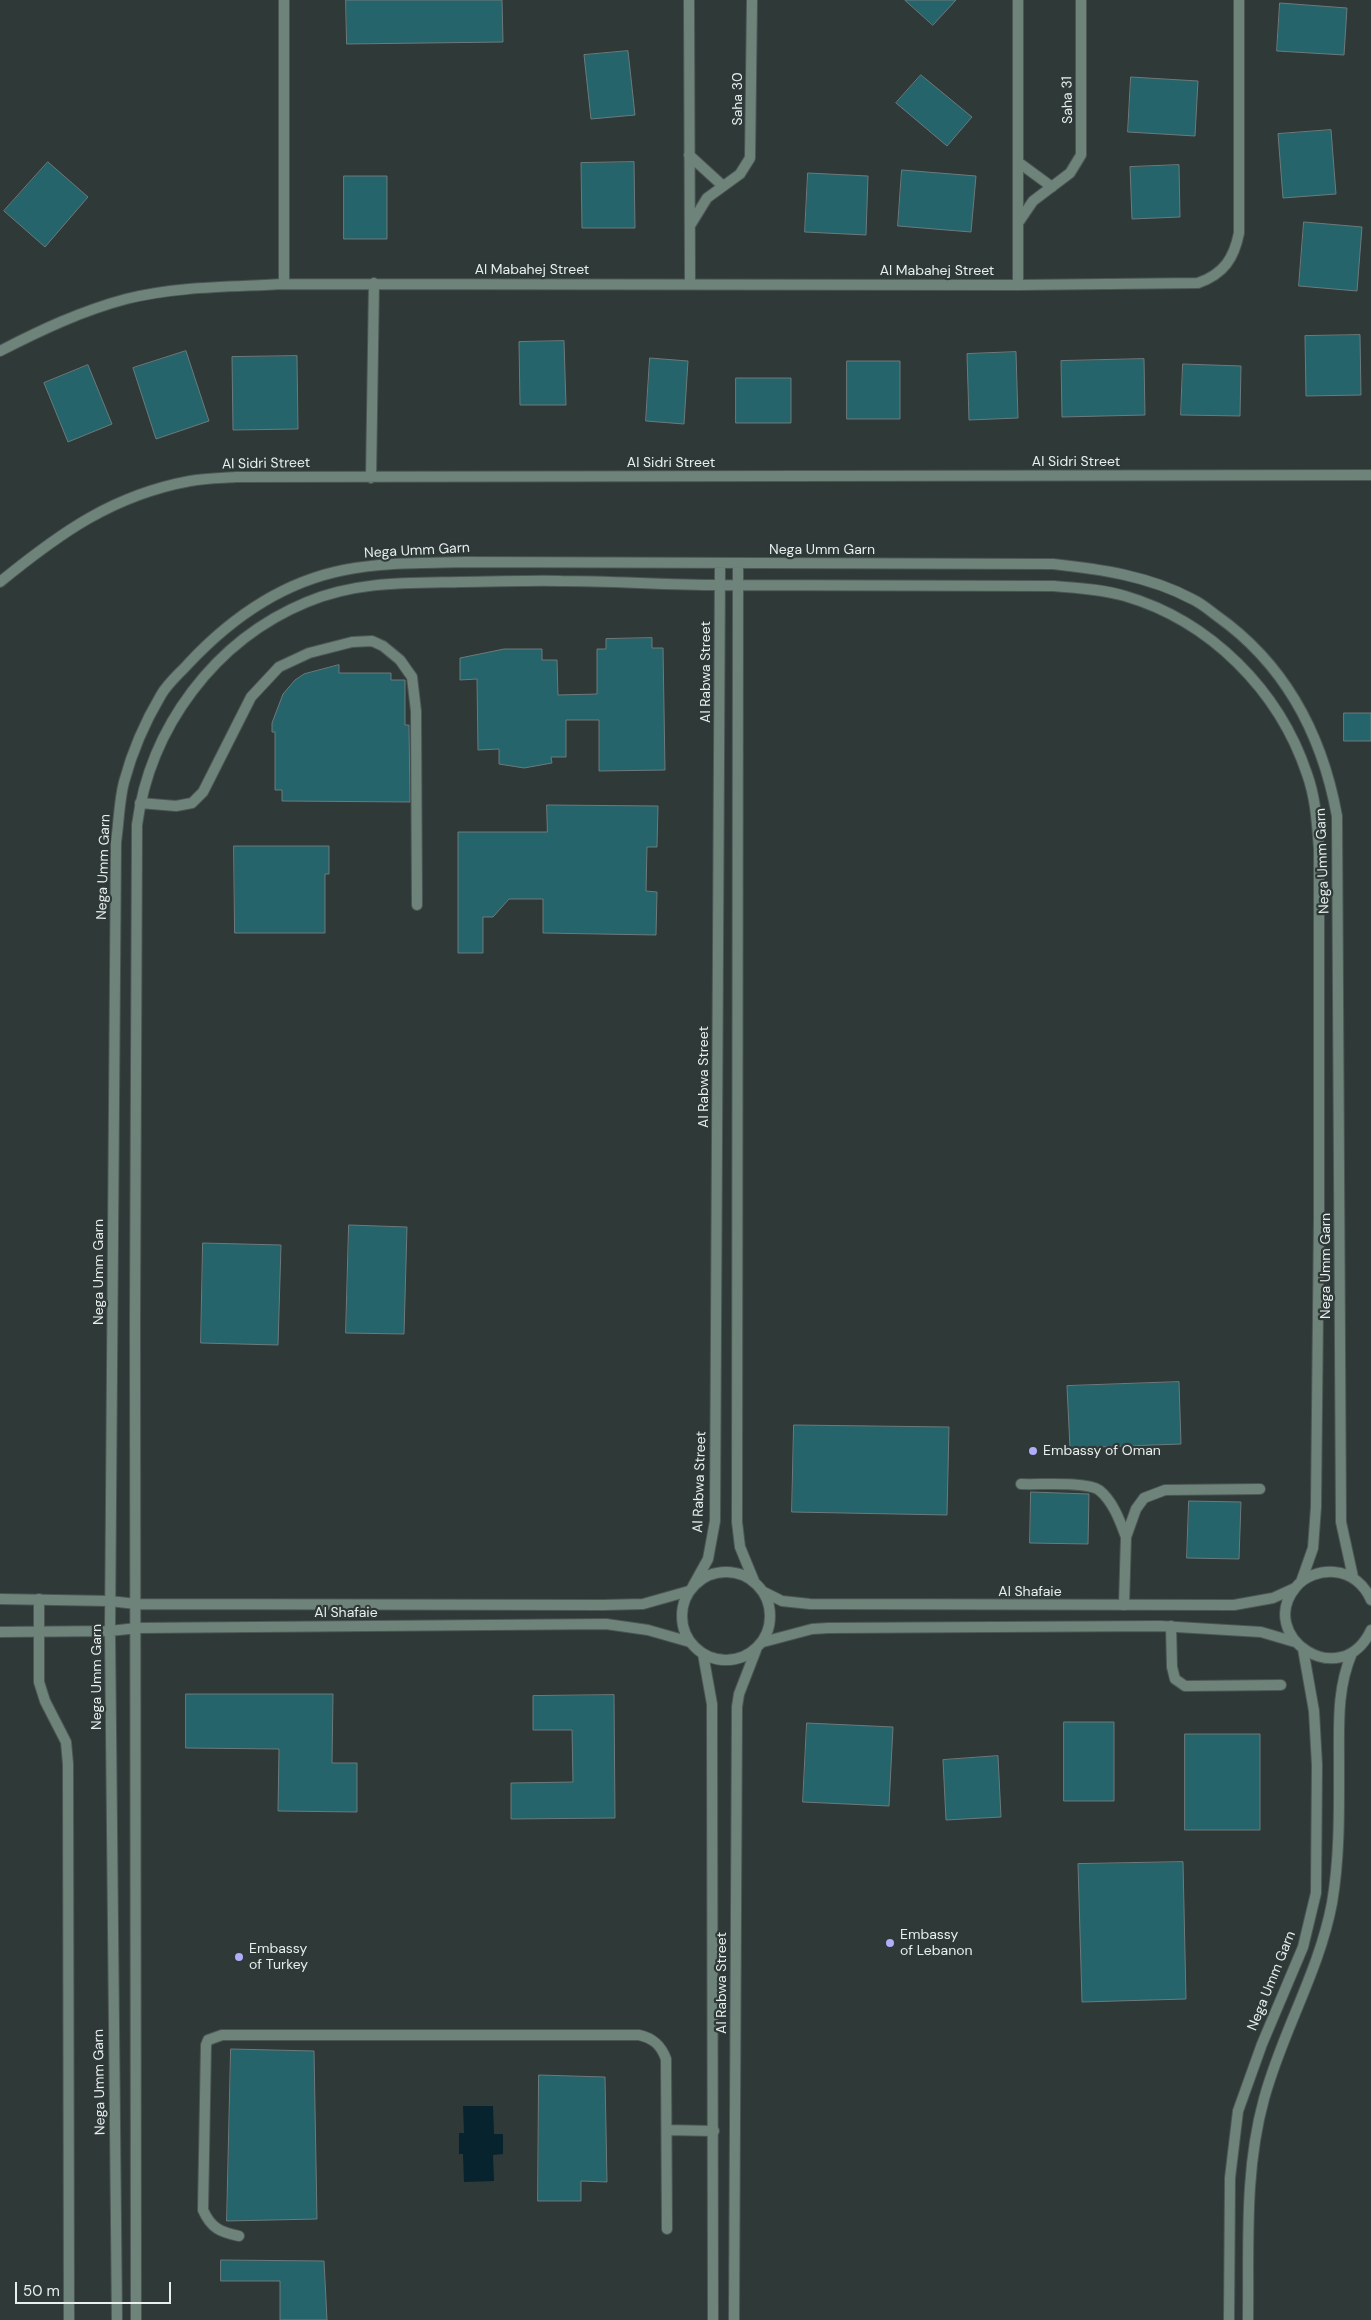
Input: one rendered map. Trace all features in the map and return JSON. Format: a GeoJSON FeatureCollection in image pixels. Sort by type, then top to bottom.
{"type":"FeatureCollection","features":[{"type":"Feature","properties":{"kind":"street"},"geometry":{"type":"LineString","coordinates":[[284,0],[284,284]]}},
{"type":"Feature","properties":{"kind":"street"},"geometry":{"type":"LineString","coordinates":[[689,0],[690,284]]}},
{"type":"Feature","properties":{"kind":"street","name":"Saha 30"},"geometry":{"type":"LineString","coordinates":[[689,227],[698,209],[707,198],[740,174],[750,158],[752,148],[752,0]]}},
{"type":"Feature","properties":{"kind":"street"},"geometry":{"type":"LineString","coordinates":[[1018,0],[1018,285]]}},
{"type":"Feature","properties":{"kind":"street","name":"Saha 31"},"geometry":{"type":"LineString","coordinates":[[1018,223],[1033,201],[1062,180],[1077,164],[1082,146],[1081,0]]}},
{"type":"Feature","properties":{"kind":"street","name":"Al Mabahej Street"},"geometry":{"type":"LineString","coordinates":[[0,352],[52,324],[127,299],[180,291],[284,284],[1018,285],[1198,283],[1222,271],[1233,258],[1239,232],[1239,0]]}},
{"type":"Feature","properties":{"kind":"street"},"geometry":{"type":"LineString","coordinates":[[689,156],[723,186]]}},
{"type":"Feature","properties":{"kind":"street"},"geometry":{"type":"LineString","coordinates":[[1018,162],[1052,187]]}},
{"type":"Feature","properties":{"kind":"street"},"geometry":{"type":"LineString","coordinates":[[371,478],[374,283]]}},
{"type":"Feature","properties":{"kind":"street","name":"Al Sidri Street"},"geometry":{"type":"LineString","coordinates":[[0,582],[80,521],[116,503],[150,491],[191,481],[236,477],[1371,475]]}},
{"type":"Feature","properties":{"kind":"street","name":"Nega Umm Garn"},"geometry":{"type":"LineString","coordinates":[[116,2320],[110,1601],[116,842],[124,784],[130,762],[162,695],[202,649],[252,609],[290,588],[343,570],[382,564],[465,562],[1053,564],[1118,572],[1192,599],[1232,626],[1268,662],[1298,704],[1313,731],[1325,762],[1337,816],[1341,1522],[1357,1580]]}},
{"type":"Feature","properties":{"kind":"street","name":"Al Rabwa Street"},"geometry":{"type":"LineString","coordinates":[[691,1588],[708,1559],[715,1521],[720,564]]}},
{"type":"Feature","properties":{"kind":"street"},"geometry":{"type":"LineString","coordinates":[[738,564],[737,1522],[740,1547],[754,1581],[764,1592],[770,1604],[771,1617],[769,1631],[759,1646],[744,1658],[730,1661],[716,1660],[703,1654],[690,1642],[684,1630],[682,1617],[684,1603],[691,1588],[710,1575],[730,1572],[754,1581]]}},
{"type":"Feature","properties":{"kind":"street","name":"Nega Umm Garn"},"geometry":{"type":"LineString","coordinates":[[136,2320],[136,846],[140,803],[160,744],[174,718],[209,669],[257,629],[306,602],[337,591],[370,584],[560,581],[720,585],[1054,586],[1097,590],[1124,596],[1169,614],[1218,645],[1249,674],[1279,713],[1290,733],[1312,790],[1319,849],[1319,1216],[1316,1506],[1313,1548],[1286,1609],[1286,1621],[1299,1646],[1314,1711],[1317,1765],[1316,1893],[1303,1947],[1262,2044],[1238,2111],[1230,2178],[1229,2320]]}},
{"type":"Feature","properties":{"kind":"street"},"geometry":{"type":"LineString","coordinates":[[140,803],[176,806],[192,803],[203,792],[216,762],[252,697],[280,668],[309,653],[352,642],[372,641],[383,646],[400,660],[412,677],[416,711],[417,905]]}},
{"type":"Feature","properties":{"kind":"street"},"geometry":{"type":"LineString","coordinates":[[1021,1484],[1086,1486],[1098,1490],[1117,1514],[1126,1537]]}},
{"type":"Feature","properties":{"kind":"street"},"geometry":{"type":"LineString","coordinates":[[1124,1605],[1126,1537],[1136,1509],[1151,1494],[1165,1490],[1260,1489]]}},
{"type":"Feature","properties":{"kind":"street","name":"Al Shafaie"},"geometry":{"type":"LineString","coordinates":[[764,1592],[782,1601],[810,1604],[1234,1605],[1274,1598],[1313,1575],[1326,1571],[1340,1572],[1357,1580]]}},
{"type":"Feature","properties":{"kind":"street"},"geometry":{"type":"LineString","coordinates":[[1357,1580],[1371,1588]]}},
{"type":"Feature","properties":{"kind":"street"},"geometry":{"type":"LineString","coordinates":[[1357,1580],[1371,1600]]}},
{"type":"Feature","properties":{"kind":"street","name":"Al Shafaie"},"geometry":{"type":"LineString","coordinates":[[0,1599],[110,1601],[136,1604],[603,1605],[643,1604],[691,1588]]}},
{"type":"Feature","properties":{"kind":"street"},"geometry":{"type":"LineString","coordinates":[[39,1599],[39,1682],[45,1702],[66,1742],[68,1764],[69,2320]]}},
{"type":"Feature","properties":{"kind":"street","name":"Al Shafaie"},"geometry":{"type":"LineString","coordinates":[[0,1632],[110,1631],[136,1628],[606,1624],[648,1630],[690,1642]]}},
{"type":"Feature","properties":{"kind":"street"},"geometry":{"type":"LineString","coordinates":[[759,1646],[812,1629],[828,1628],[1171,1626],[1261,1632],[1299,1646],[1314,1656],[1327,1659],[1340,1658],[1371,1643]]}},
{"type":"Feature","properties":{"kind":"street"},"geometry":{"type":"LineString","coordinates":[[1171,1626],[1172,1667],[1175,1679],[1185,1686],[1281,1684]]}},
{"type":"Feature","properties":{"kind":"street"},"geometry":{"type":"LineString","coordinates":[[1248,2320],[1249,2211],[1253,2145],[1264,2097],[1312,1973],[1332,1904],[1338,1840],[1341,1686],[1356,1650],[1371,1630]]}},
{"type":"Feature","properties":{"kind":"street","name":"Al Rabwa Street"},"geometry":{"type":"LineString","coordinates":[[734,2320],[736,1707],[739,1694],[759,1646]]}},
{"type":"Feature","properties":{"kind":"street","name":"Al Rabwa Street"},"geometry":{"type":"LineString","coordinates":[[703,1654],[712,1704],[713,2320]]}},
{"type":"Feature","properties":{"kind":"street"},"geometry":{"type":"LineString","coordinates":[[239,2236],[220,2232],[209,2223],[203,2210],[206,2046],[208,2040],[216,2036],[619,2035],[649,2038],[662,2051],[666,2059],[667,2229]]}},
{"type":"Feature","properties":{"kind":"street"},"geometry":{"type":"LineString","coordinates":[[667,2130],[714,2131]]}},
{"type":"Feature","properties":{"kind":"water"},"geometry":{"type":"Polygon","coordinates":[[[463,2106],[493,2106],[494,2134],[503,2134],[503,2154],[493,2155],[494,2181],[464,2182],[463,2154],[459,2154],[459,2133],[464,2133],[463,2106]]]}},
{"type":"Feature","properties":{"kind":"building"},"geometry":{"type":"Polygon","coordinates":[[[346,0],[502,0],[503,42],[347,44],[346,0]]]}},
{"type":"Feature","properties":{"kind":"building"},"geometry":{"type":"Polygon","coordinates":[[[905,0],[956,0],[933,25],[905,0]]]}},
{"type":"Feature","properties":{"kind":"building"},"geometry":{"type":"Polygon","coordinates":[[[1280,3],[1347,8],[1344,55],[1277,51],[1280,3]]]}},
{"type":"Feature","properties":{"kind":"building"},"geometry":{"type":"Polygon","coordinates":[[[628,51],[635,115],[591,119],[584,55],[628,51]]]}},
{"type":"Feature","properties":{"kind":"building"},"geometry":{"type":"Polygon","coordinates":[[[921,75],[972,117],[947,146],[896,103],[921,75]]]}},
{"type":"Feature","properties":{"kind":"building"},"geometry":{"type":"Polygon","coordinates":[[[1131,77],[1198,81],[1195,136],[1128,132],[1131,77]]]}},
{"type":"Feature","properties":{"kind":"building"},"geometry":{"type":"Polygon","coordinates":[[[1331,130],[1336,194],[1283,198],[1278,134],[1331,130]]]}},
{"type":"Feature","properties":{"kind":"building"},"geometry":{"type":"Polygon","coordinates":[[[48,162],[88,197],[45,247],[4,211],[48,162]]]}},
{"type":"Feature","properties":{"kind":"building"},"geometry":{"type":"Polygon","coordinates":[[[634,162],[635,228],[582,228],[581,163],[634,162]]]}},
{"type":"Feature","properties":{"kind":"building"},"geometry":{"type":"Polygon","coordinates":[[[1179,165],[1180,217],[1132,219],[1130,167],[1179,165]]]}},
{"type":"Feature","properties":{"kind":"building"},"geometry":{"type":"Polygon","coordinates":[[[902,170],[976,176],[971,232],[898,226],[902,170]]]}},
{"type":"Feature","properties":{"kind":"building"},"geometry":{"type":"Polygon","coordinates":[[[808,173],[868,176],[866,235],[805,232],[808,173]]]}},
{"type":"Feature","properties":{"kind":"building"},"geometry":{"type":"Polygon","coordinates":[[[344,176],[387,176],[387,239],[344,239],[344,176]]]}},
{"type":"Feature","properties":{"kind":"building"},"geometry":{"type":"Polygon","coordinates":[[[1304,222],[1362,227],[1357,291],[1299,286],[1304,222]]]}},
{"type":"Feature","properties":{"kind":"building"},"geometry":{"type":"Polygon","coordinates":[[[1360,335],[1361,395],[1306,396],[1305,336],[1360,335]]]}},
{"type":"Feature","properties":{"kind":"building"},"geometry":{"type":"Polygon","coordinates":[[[564,341],[566,405],[520,405],[519,342],[564,341]]]}},
{"type":"Feature","properties":{"kind":"building"},"geometry":{"type":"Polygon","coordinates":[[[186,351],[209,421],[156,439],[133,368],[186,351]]]}},
{"type":"Feature","properties":{"kind":"building"},"geometry":{"type":"Polygon","coordinates":[[[1016,352],[1018,418],[969,420],[967,354],[1016,352]]]}},
{"type":"Feature","properties":{"kind":"building"},"geometry":{"type":"Polygon","coordinates":[[[297,356],[298,429],[233,430],[232,357],[297,356]]]}},
{"type":"Feature","properties":{"kind":"building"},"geometry":{"type":"Polygon","coordinates":[[[650,358],[688,361],[684,424],[646,421],[650,358]]]}},
{"type":"Feature","properties":{"kind":"building"},"geometry":{"type":"Polygon","coordinates":[[[1144,359],[1145,415],[1062,417],[1061,361],[1144,359]]]}},
{"type":"Feature","properties":{"kind":"building"},"geometry":{"type":"Polygon","coordinates":[[[847,361],[900,361],[900,419],[847,419],[847,361]]]}},
{"type":"Feature","properties":{"kind":"building"},"geometry":{"type":"Polygon","coordinates":[[[1183,364],[1241,366],[1240,416],[1181,415],[1183,364]]]}},
{"type":"Feature","properties":{"kind":"building"},"geometry":{"type":"Polygon","coordinates":[[[88,365],[112,424],[68,442],[44,383],[88,365]]]}},
{"type":"Feature","properties":{"kind":"building"},"geometry":{"type":"Polygon","coordinates":[[[736,378],[791,378],[791,423],[736,423],[736,378]]]}},
{"type":"Feature","properties":{"kind":"building"},"geometry":{"type":"Polygon","coordinates":[[[652,638],[652,648],[663,648],[665,770],[599,771],[599,720],[566,720],[566,757],[551,757],[552,763],[524,768],[499,764],[499,749],[478,750],[477,679],[460,680],[460,658],[504,649],[542,649],[542,660],[557,660],[558,695],[597,694],[597,649],[606,649],[606,639],[652,638]]]}},
{"type":"Feature","properties":{"kind":"building"},"geometry":{"type":"Polygon","coordinates":[[[339,665],[339,673],[391,673],[391,680],[405,680],[405,725],[409,725],[410,802],[282,801],[282,790],[275,790],[275,732],[272,732],[272,723],[283,694],[295,680],[304,674],[339,665]]]}},
{"type":"Feature","properties":{"kind":"building"},"geometry":{"type":"Polygon","coordinates":[[[1344,713],[1371,713],[1371,741],[1344,741],[1344,713]]]}},
{"type":"Feature","properties":{"kind":"building"},"geometry":{"type":"Polygon","coordinates":[[[547,805],[658,806],[657,847],[647,847],[646,891],[657,892],[656,935],[543,933],[543,899],[509,899],[493,917],[483,917],[483,953],[458,953],[458,832],[547,832],[547,805]]]}},
{"type":"Feature","properties":{"kind":"building"},"geometry":{"type":"Polygon","coordinates":[[[234,846],[329,846],[329,874],[325,874],[325,933],[235,933],[234,846]]]}},
{"type":"Feature","properties":{"kind":"building"},"geometry":{"type":"Polygon","coordinates":[[[349,1225],[407,1227],[404,1334],[346,1333],[349,1225]]]}},
{"type":"Feature","properties":{"kind":"building"},"geometry":{"type":"Polygon","coordinates":[[[203,1243],[281,1245],[278,1345],[201,1343],[203,1243]]]}},
{"type":"Feature","properties":{"kind":"building"},"geometry":{"type":"Polygon","coordinates":[[[1179,1382],[1181,1444],[1070,1448],[1067,1386],[1179,1382]]]}},
{"type":"Feature","properties":{"kind":"building"},"geometry":{"type":"Polygon","coordinates":[[[794,1425],[949,1427],[947,1515],[792,1512],[794,1425]]]}},
{"type":"Feature","properties":{"kind":"building"},"geometry":{"type":"Polygon","coordinates":[[[1031,1492],[1089,1494],[1088,1544],[1030,1543],[1031,1492]]]}},
{"type":"Feature","properties":{"kind":"building"},"geometry":{"type":"Polygon","coordinates":[[[1189,1501],[1241,1502],[1239,1559],[1187,1558],[1189,1501]]]}},
{"type":"Feature","properties":{"kind":"building"},"geometry":{"type":"Polygon","coordinates":[[[186,1694],[333,1694],[332,1763],[357,1763],[357,1812],[278,1811],[279,1749],[186,1748],[186,1694]]]}},
{"type":"Feature","properties":{"kind":"building"},"geometry":{"type":"Polygon","coordinates":[[[614,1695],[615,1818],[511,1819],[511,1783],[573,1782],[572,1730],[533,1730],[533,1696],[614,1695]]]}},
{"type":"Feature","properties":{"kind":"building"},"geometry":{"type":"Polygon","coordinates":[[[1064,1722],[1114,1722],[1114,1801],[1064,1801],[1064,1722]]]}},
{"type":"Feature","properties":{"kind":"building"},"geometry":{"type":"Polygon","coordinates":[[[807,1723],[893,1727],[889,1806],[803,1802],[807,1723]]]}},
{"type":"Feature","properties":{"kind":"building"},"geometry":{"type":"Polygon","coordinates":[[[1185,1734],[1260,1734],[1260,1830],[1185,1830],[1185,1734]]]}},
{"type":"Feature","properties":{"kind":"building"},"geometry":{"type":"Polygon","coordinates":[[[998,1756],[1001,1817],[946,1820],[943,1760],[998,1756]]]}},
{"type":"Feature","properties":{"kind":"building"},"geometry":{"type":"Polygon","coordinates":[[[1183,1862],[1186,1999],[1082,2002],[1078,1864],[1183,1862]]]}},
{"type":"Feature","properties":{"kind":"building"},"geometry":{"type":"Polygon","coordinates":[[[231,2049],[314,2051],[317,2219],[227,2221],[231,2049]]]}},
{"type":"Feature","properties":{"kind":"building"},"geometry":{"type":"Polygon","coordinates":[[[539,2075],[605,2077],[607,2182],[581,2181],[581,2201],[538,2201],[539,2075]]]}},
{"type":"Feature","properties":{"kind":"building"},"geometry":{"type":"Polygon","coordinates":[[[221,2260],[324,2261],[327,2320],[280,2320],[280,2281],[221,2281],[221,2260]]]}},
{"type":"Feature","properties":{"kind":"place","name":"Embassy of Oman"},"geometry":{"type":"Point","coordinates":[1033,1451]}},
{"type":"Feature","properties":{"kind":"place","name":"Embassy of Lebanon"},"geometry":{"type":"Point","coordinates":[890,1943]}},
{"type":"Feature","properties":{"kind":"place","name":"Embassy of Turkey"},"geometry":{"type":"Point","coordinates":[239,1957]}}]}
